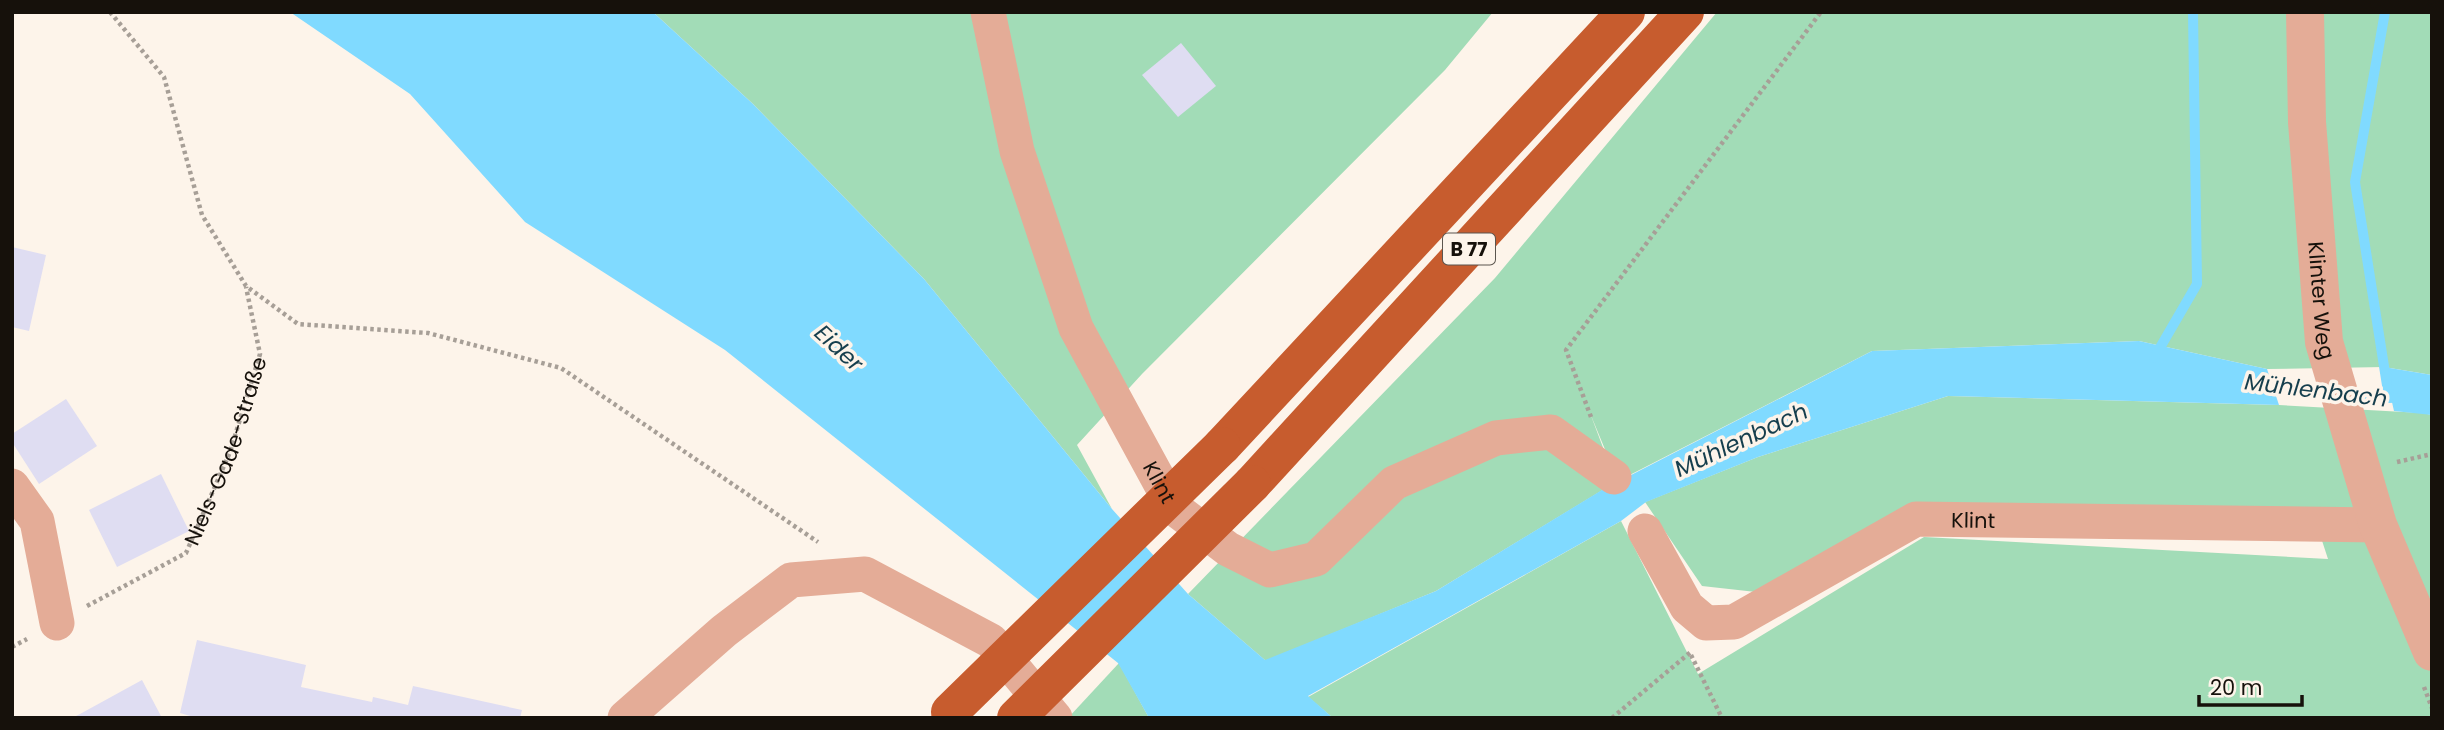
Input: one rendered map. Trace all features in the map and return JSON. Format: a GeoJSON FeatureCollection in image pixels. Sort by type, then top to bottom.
{"type":"FeatureCollection","features":[{"type":"Feature","properties":{"kind":"highway","name":"B 77"},"geometry":{"type":"LineString","coordinates":[[947,715],[1222,446],[1626,12]]}},
{"type":"Feature","properties":{"kind":"highway","name":"B 77"},"geometry":{"type":"LineString","coordinates":[[1016,718],[1252,484],[1685,12]]}},
{"type":"Feature","properties":{"kind":"street","name":"Klint"},"geometry":{"type":"LineString","coordinates":[[988,12],[1017,151],[1076,328],[1174,508],[1228,549],[1270,570],[1316,559],[1394,484],[1496,438],[1551,432],[1614,477]]}},
{"type":"Feature","properties":{"kind":"street","name":"Klinter Weg"},"geometry":{"type":"LineString","coordinates":[[2305,12],[2307,122],[2324,342],[2378,525],[2432,652]]}},
{"type":"Feature","properties":{"kind":"street"},"geometry":{"type":"LineString","coordinates":[[12,486],[37,522],[57,622]]}},
{"type":"Feature","properties":{"kind":"street","name":"Klint"},"geometry":{"type":"LineString","coordinates":[[1645,531],[1687,607],[1706,623],[1734,622],[1916,519],[2378,525]]}},
{"type":"Feature","properties":{"kind":"street"},"geometry":{"type":"LineString","coordinates":[[625,718],[724,631],[791,580],[865,574],[992,641],[1055,718]]}},
{"type":"Feature","properties":{"kind":"path"},"geometry":{"type":"LineString","coordinates":[[110,12],[164,77],[202,215],[246,286],[299,324],[428,333],[561,368],[820,543]]}},
{"type":"Feature","properties":{"kind":"path"},"geometry":{"type":"LineString","coordinates":[[1595,426],[1566,351],[1821,12]]}},
{"type":"Feature","properties":{"kind":"path","name":"Niels-Gade-Straße"},"geometry":{"type":"LineString","coordinates":[[12,647],[186,553],[230,452],[260,354],[246,286]]}},
{"type":"Feature","properties":{"kind":"path"},"geometry":{"type":"LineString","coordinates":[[1612,718],[1690,654],[1723,718]]}},
{"type":"Feature","properties":{"kind":"green space"},"geometry":{"type":"Polygon","coordinates":[[[653,12],[1493,12],[1445,70],[1142,374],[1077,445],[1112,509],[924,279],[753,104],[653,12]]]}},
{"type":"Feature","properties":{"kind":"green space"},"geometry":{"type":"Polygon","coordinates":[[[1717,12],[2432,12],[2432,375],[2384,367],[2267,369],[2139,341],[1872,351],[1618,481],[1590,413],[1616,482],[1436,591],[1266,661],[1188,594],[1495,278],[1717,12]]]}},
{"type":"Feature","properties":{"kind":"green space"},"geometry":{"type":"Polygon","coordinates":[[[1948,396],[2279,405],[2432,415],[2432,718],[1333,718],[1308,697],[1621,521],[1698,674],[1924,537],[2328,559],[2312,510],[1914,504],[1756,592],[1702,586],[1645,502],[1758,457],[1948,396]]]}},
{"type":"Feature","properties":{"kind":"green space"},"geometry":{"type":"Polygon","coordinates":[[[1119,663],[1149,718],[1068,718],[1119,663]]]}},
{"type":"Feature","properties":{"kind":"water","name":"Eider"},"geometry":{"type":"Polygon","coordinates":[[[290,12],[653,12],[753,104],[924,279],[1112,509],[1188,594],[1265,660],[1436,591],[1602,490],[1872,351],[2139,341],[2267,369],[2279,405],[1948,396],[1758,457],[1646,502],[1621,521],[1308,696],[1333,718],[1149,718],[1118,663],[725,350],[525,222],[410,94],[290,12]]]}},
{"type":"Feature","properties":{"kind":"water"},"geometry":{"type":"Polygon","coordinates":[[[2384,367],[2432,375],[2432,415],[2394,411],[2384,367]]]}},
{"type":"Feature","properties":{"kind":"building"},"geometry":{"type":"Polygon","coordinates":[[[1181,43],[1216,86],[1178,117],[1142,75],[1181,43]]]}},
{"type":"Feature","properties":{"kind":"building"},"geometry":{"type":"Polygon","coordinates":[[[12,247],[46,255],[29,331],[12,327],[12,247]]]}},
{"type":"Feature","properties":{"kind":"building"},"geometry":{"type":"Polygon","coordinates":[[[66,399],[97,446],[39,484],[12,442],[12,434],[66,399]]]}},
{"type":"Feature","properties":{"kind":"building"},"geometry":{"type":"Polygon","coordinates":[[[161,474],[189,531],[117,567],[89,510],[161,474]]]}},
{"type":"Feature","properties":{"kind":"building"},"geometry":{"type":"Polygon","coordinates":[[[197,640],[306,665],[301,687],[372,702],[373,697],[408,705],[413,686],[522,710],[520,718],[197,718],[180,713],[197,640]]]}},
{"type":"Feature","properties":{"kind":"building"},"geometry":{"type":"Polygon","coordinates":[[[142,680],[162,718],[72,718],[80,714],[142,680]]]}},
{"type":"Feature","properties":{"kind":"waterway"},"geometry":{"type":"LineString","coordinates":[[2154,358],[2197,284],[2193,12]]}},
{"type":"Feature","properties":{"kind":"waterway"},"geometry":{"type":"LineString","coordinates":[[2385,12],[2355,182],[2389,398]]}},
{"type":"Feature","properties":{"kind":"waterway","name":"Mühlenbach"},"geometry":{"type":"LineString","coordinates":[[2261,384],[2332,392]]}},
{"type":"Feature","properties":{"kind":"waterway","name":"Mühlenbach"},"geometry":{"type":"LineString","coordinates":[[2348,394],[2417,400],[2432,404]]}}]}
